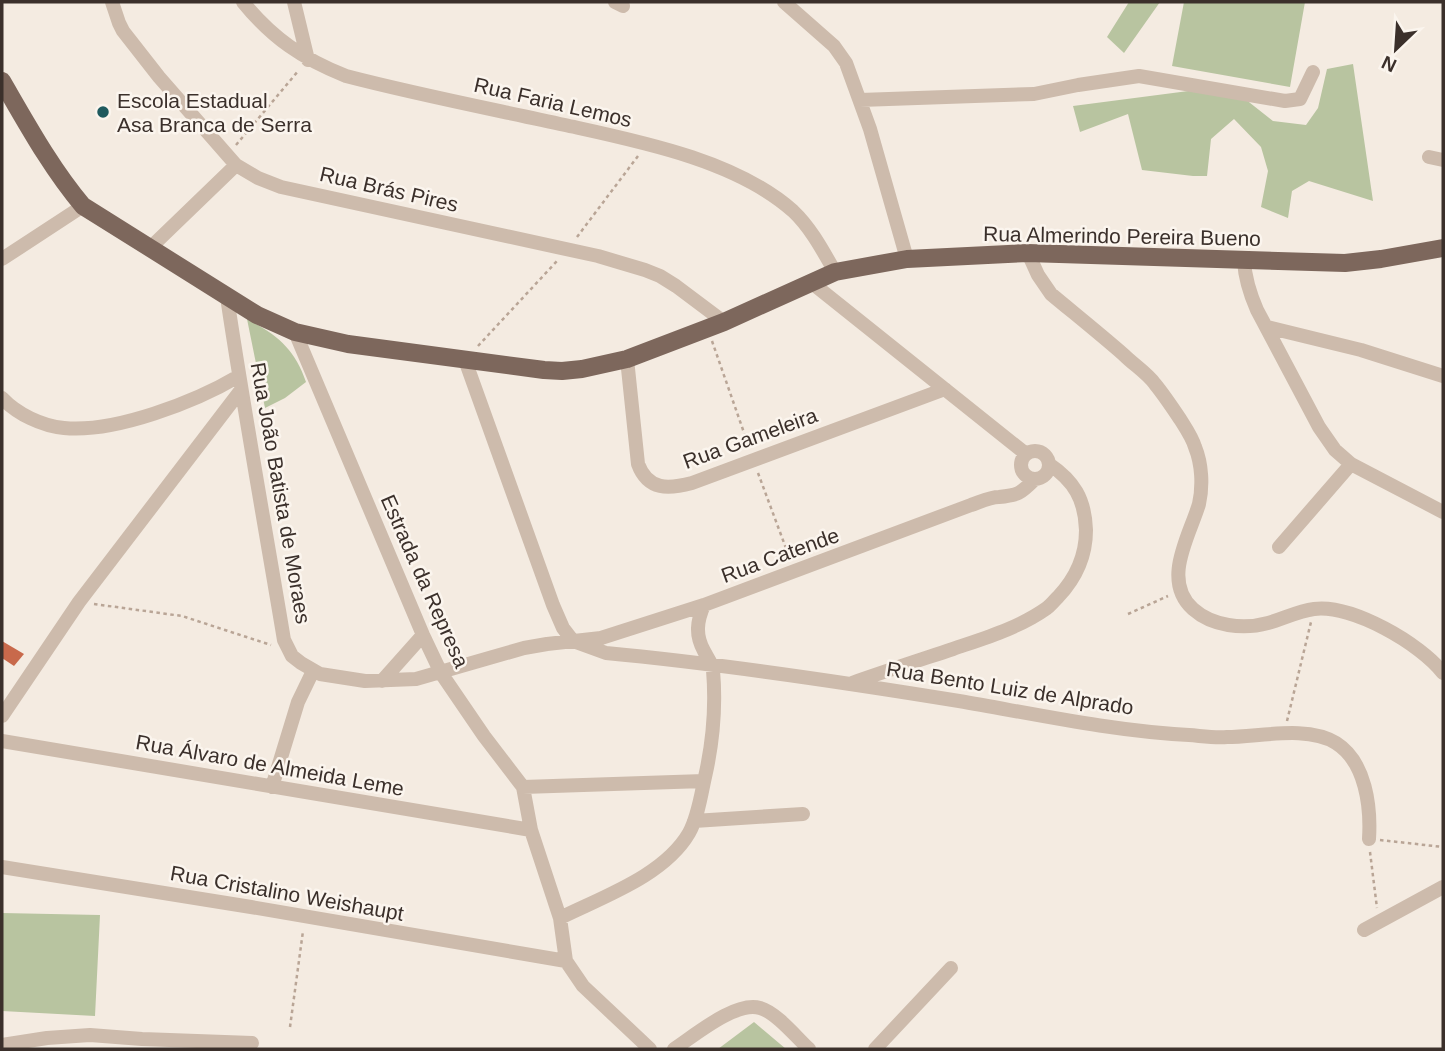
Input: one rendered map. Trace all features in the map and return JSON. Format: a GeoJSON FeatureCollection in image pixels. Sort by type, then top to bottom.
{"type":"FeatureCollection","features":[{"type":"Feature","properties":{"kind":"main road","name":"Rua Almerindo Pereira Bueno"},"geometry":{"type":"LineString","coordinates":[[2,81],[44,153],[83,206],[257,315],[295,332],[348,344],[544,370],[582,369],[627,359],[724,322],[835,272],[907,259],[1028,253],[1345,263],[1443,248]]}},
{"type":"Feature","properties":{"kind":"street","name":"Rua Brás Pires"},"geometry":{"type":"LineString","coordinates":[[112,2],[118,23],[159,77],[232,160],[258,178],[281,187],[598,256],[645,270],[676,286],[724,322]]}},
{"type":"Feature","properties":{"kind":"street","name":"Rua Faria Lemos"},"geometry":{"type":"LineString","coordinates":[[243,2],[286,46],[308,60],[346,76],[616,137],[693,158],[734,173],[771,194],[794,212],[807,227],[835,272]]}},
{"type":"Feature","properties":{"kind":"street"},"geometry":{"type":"LineString","coordinates":[[293,2],[308,60]]}},
{"type":"Feature","properties":{"kind":"street"},"geometry":{"type":"LineString","coordinates":[[784,2],[834,46],[846,63],[860,100],[907,259]]}},
{"type":"Feature","properties":{"kind":"street"},"geometry":{"type":"LineString","coordinates":[[860,100],[1034,94],[1139,76],[1285,101],[1300,99],[1313,72]]}},
{"type":"Feature","properties":{"kind":"street"},"geometry":{"type":"LineString","coordinates":[[150,248],[232,160]]}},
{"type":"Feature","properties":{"kind":"street"},"geometry":{"type":"LineString","coordinates":[[2,259],[83,206]]}},
{"type":"Feature","properties":{"kind":"street"},"geometry":{"type":"LineString","coordinates":[[1028,253],[1051,294],[1154,382],[1195,445],[1201,473],[1199,504],[1183,546],[1179,565],[1181,590],[1191,607],[1222,624],[1249,626],[1266,624],[1315,609],[1338,611],[1374,623],[1407,641],[1423,652],[1443,673]]}},
{"type":"Feature","properties":{"kind":"street"},"geometry":{"type":"LineString","coordinates":[[1244,261],[1251,296],[1320,427],[1335,450],[1351,464],[1443,512]]}},
{"type":"Feature","properties":{"kind":"street"},"geometry":{"type":"LineString","coordinates":[[812,283],[945,389],[1023,459],[1023,474],[1026,477],[1034,480],[1044,476],[1049,468],[1048,459],[1040,452],[1031,451],[1023,459],[1017,477],[1009,489],[999,496]]}},
{"type":"Feature","properties":{"kind":"street","name":"Rua João Batista de Moraes"},"geometry":{"type":"LineString","coordinates":[[227,297],[285,640],[292,656],[313,671],[338,678],[382,681],[415,679],[524,648],[573,641]]}},
{"type":"Feature","properties":{"kind":"street"},"geometry":{"type":"LineString","coordinates":[[1267,327],[1361,350],[1443,376]]}},
{"type":"Feature","properties":{"kind":"street","name":"Estrada da Represa"},"geometry":{"type":"LineString","coordinates":[[295,332],[441,673],[523,787],[531,830],[560,918],[566,961],[583,986],[650,1049]]}},
{"type":"Feature","properties":{"kind":"street","name":"Rua Gameleira"},"geometry":{"type":"LineString","coordinates":[[627,359],[638,464],[641,473],[652,483],[668,487],[692,483],[945,389]]}},
{"type":"Feature","properties":{"kind":"street"},"geometry":{"type":"LineString","coordinates":[[465,360],[553,605],[563,628],[573,641]]}},
{"type":"Feature","properties":{"kind":"street"},"geometry":{"type":"LineString","coordinates":[[5,407],[63,428],[93,427],[121,423],[240,383]]}},
{"type":"Feature","properties":{"kind":"street"},"geometry":{"type":"LineString","coordinates":[[2,716],[79,602],[240,383]]}},
{"type":"Feature","properties":{"kind":"street"},"geometry":{"type":"LineString","coordinates":[[850,683],[992,635],[1049,607],[1067,588],[1079,569],[1086,539],[1086,521],[1083,505],[1071,483],[1049,464]]}},
{"type":"Feature","properties":{"kind":"street"},"geometry":{"type":"LineString","coordinates":[[1279,547],[1351,464]]}},
{"type":"Feature","properties":{"kind":"street","name":"Rua Catende"},"geometry":{"type":"LineString","coordinates":[[573,641],[601,638],[704,605],[971,505],[999,496],[1015,495],[1034,480]]}},
{"type":"Feature","properties":{"kind":"street"},"geometry":{"type":"LineString","coordinates":[[560,918],[639,879],[677,848],[694,821],[710,757],[714,722],[712,666],[698,641],[699,615],[704,605]]}},
{"type":"Feature","properties":{"kind":"street"},"geometry":{"type":"LineString","coordinates":[[382,681],[423,635]]}},
{"type":"Feature","properties":{"kind":"street","name":"Rua Bento Luiz de Alprado"},"geometry":{"type":"LineString","coordinates":[[573,641],[607,653],[850,683],[1106,726],[1225,737],[1315,734],[1337,744],[1357,766],[1364,783],[1369,811],[1369,839]]}},
{"type":"Feature","properties":{"kind":"street"},"geometry":{"type":"LineString","coordinates":[[272,787],[298,702],[313,671]]}},
{"type":"Feature","properties":{"kind":"street","name":"Rua Álvaro de Almeida Leme"},"geometry":{"type":"LineString","coordinates":[[2,741],[531,830]]}},
{"type":"Feature","properties":{"kind":"street"},"geometry":{"type":"LineString","coordinates":[[523,787],[704,781]]}},
{"type":"Feature","properties":{"kind":"street"},"geometry":{"type":"LineString","coordinates":[[694,821],[803,814]]}},
{"type":"Feature","properties":{"kind":"street","name":"Rua Cristalino Weishaupt"},"geometry":{"type":"LineString","coordinates":[[2,867],[566,961]]}},
{"type":"Feature","properties":{"kind":"street"},"geometry":{"type":"LineString","coordinates":[[1364,930],[1443,887]]}},
{"type":"Feature","properties":{"kind":"street"},"geometry":{"type":"LineString","coordinates":[[875,1049],[951,968]]}},
{"type":"Feature","properties":{"kind":"street"},"geometry":{"type":"LineString","coordinates":[[674,1049],[727,1014],[744,1007],[759,1007],[772,1014],[809,1049]]}},
{"type":"Feature","properties":{"kind":"street"},"geometry":{"type":"LineString","coordinates":[[2,1045],[90,1035],[252,1043]]}},
{"type":"Feature","properties":{"kind":"path"},"geometry":{"type":"LineString","coordinates":[[232,160],[308,60]]}},
{"type":"Feature","properties":{"kind":"path"},"geometry":{"type":"LineString","coordinates":[[1128,614],[1181,590]]}},
{"type":"Feature","properties":{"kind":"path"},"geometry":{"type":"LineString","coordinates":[[79,602],[182,616],[288,650]]}},
{"type":"Feature","properties":{"kind":"path"},"geometry":{"type":"LineString","coordinates":[[1284,734],[1315,609]]}},
{"type":"Feature","properties":{"kind":"path"},"geometry":{"type":"LineString","coordinates":[[1378,922],[1369,839],[1443,847]]}},
{"type":"Feature","properties":{"kind":"path"},"geometry":{"type":"LineString","coordinates":[[290,1027],[305,917]]}},
{"type":"Feature","properties":{"kind":"green space"},"geometry":{"type":"Polygon","coordinates":[[[1129,2],[1160,2],[1124,53],[1107,37],[1129,2]]]}},
{"type":"Feature","properties":{"kind":"green space"},"geometry":{"type":"Polygon","coordinates":[[[1184,2],[1305,2],[1290,87],[1172,66],[1184,2]]]}},
{"type":"Feature","properties":{"kind":"green space"},"geometry":{"type":"Polygon","coordinates":[[[1353,64],[1373,201],[1309,181],[1292,191],[1288,218],[1261,207],[1268,171],[1261,147],[1234,119],[1211,139],[1207,176],[1193,176],[1142,170],[1128,114],[1080,132],[1073,106],[1196,90],[1240,95],[1273,121],[1306,125],[1318,108],[1327,69],[1353,64]]]}},
{"type":"Feature","properties":{"kind":"green space"},"geometry":{"type":"Polygon","coordinates":[[[247,319],[284,344],[302,370],[306,382],[285,398],[265,408],[247,319]]]}},
{"type":"Feature","properties":{"kind":"green space"},"geometry":{"type":"Polygon","coordinates":[[[2,913],[100,915],[95,1016],[2,1011],[2,913]]]}},
{"type":"Feature","properties":{"kind":"green space"},"geometry":{"type":"Polygon","coordinates":[[[754,1022],[786,1049],[718,1049],[754,1022]]]}},
{"type":"Feature","properties":{"kind":"building"},"geometry":{"type":"Polygon","coordinates":[[[2,641],[24,654],[14,666],[2,658],[2,641]]]}},
{"type":"Feature","properties":{"kind":"place","name":"Escola Estadual Asa Branca de Serra"},"geometry":{"type":"Point","coordinates":[103,112]}}]}
